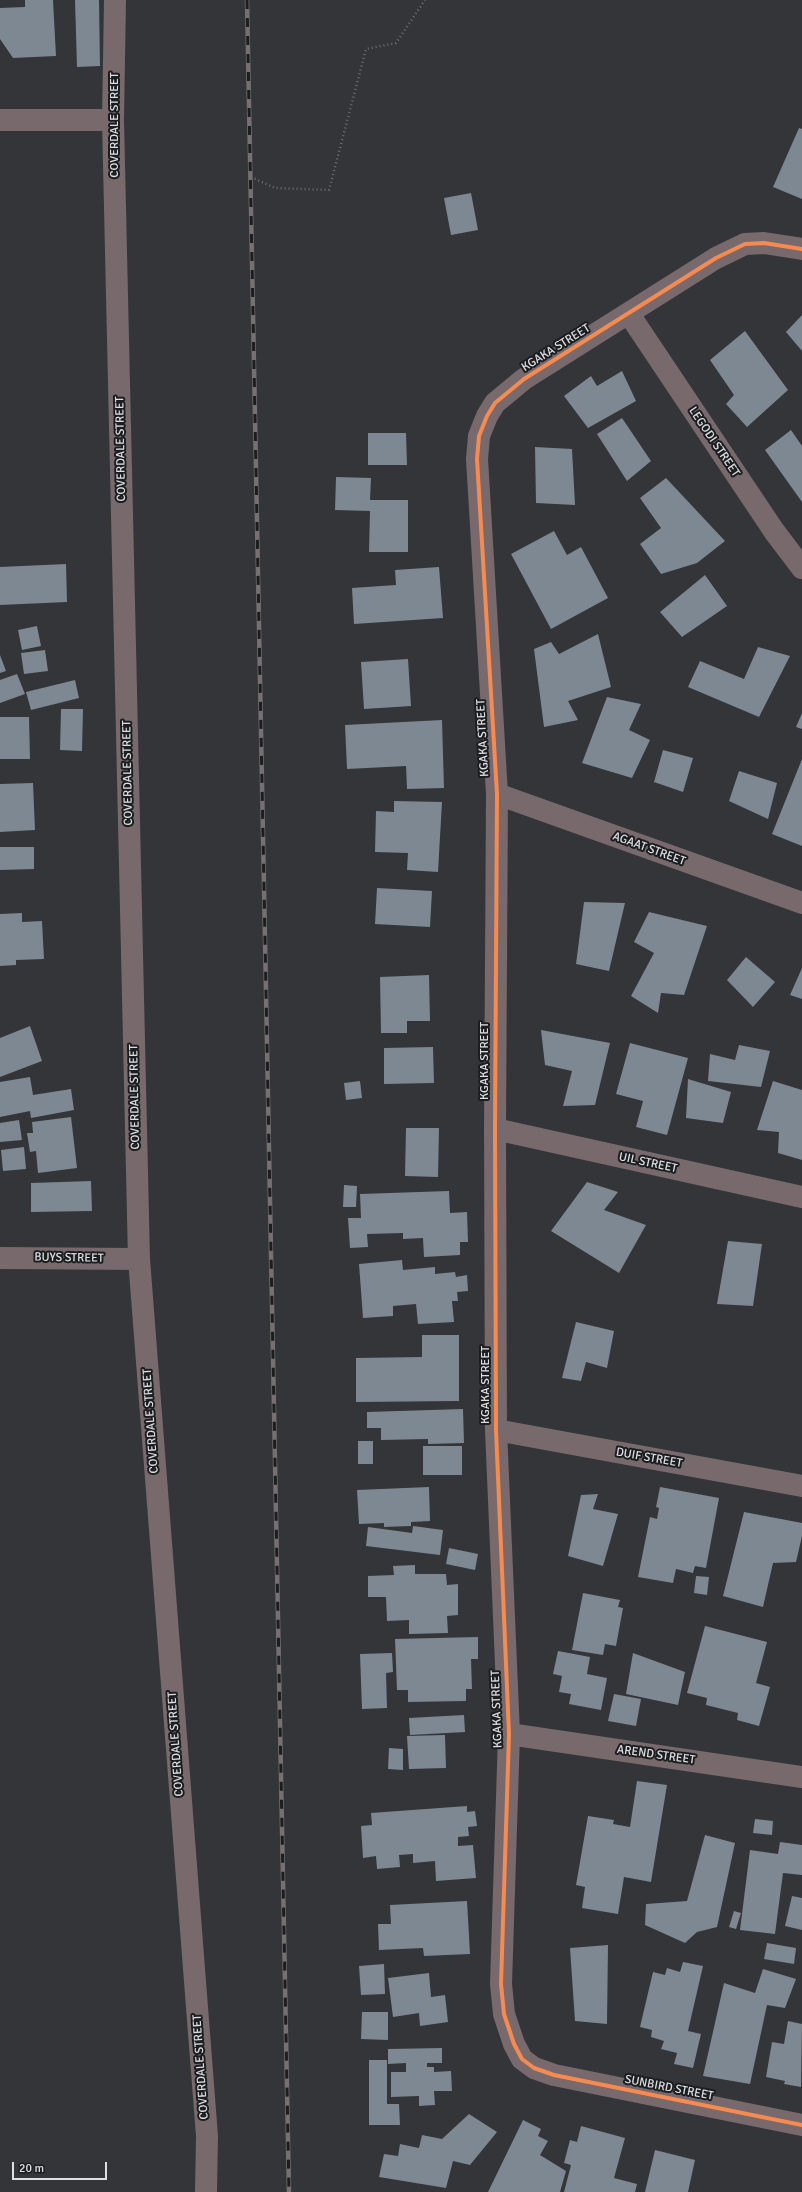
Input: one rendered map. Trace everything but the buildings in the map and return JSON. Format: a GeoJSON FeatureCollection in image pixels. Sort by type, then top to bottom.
{"type":"FeatureCollection","features":[{"type":"Feature","properties":{"kind":"street","name":"COVERDALE STREET"},"geometry":{"type":"LineString","coordinates":[[115,0],[113,120],[139,1259],[206,2136],[206,2192]]}},
{"type":"Feature","properties":{"kind":"street"},"geometry":{"type":"LineString","coordinates":[[0,120],[113,120]]}},
{"type":"Feature","properties":{"kind":"street","name":"KGAKA STREET"},"geometry":{"type":"LineString","coordinates":[[534,2068],[522,2059],[508,2031],[501,1984],[509,1734],[496,1430],[495,1129],[497,794],[477,459],[479,436],[487,416],[495,403],[524,379],[716,258],[745,244],[764,243],[802,249]]}},
{"type":"Feature","properties":{"kind":"street","name":"LEGODI STREET"},"geometry":{"type":"LineString","coordinates":[[629,314],[774,531],[802,568]]}},
{"type":"Feature","properties":{"kind":"street","name":"AGAAT STREET"},"geometry":{"type":"LineString","coordinates":[[497,794],[802,903]]}},
{"type":"Feature","properties":{"kind":"street","name":"UIL STREET"},"geometry":{"type":"LineString","coordinates":[[495,1129],[802,1196]]}},
{"type":"Feature","properties":{"kind":"street","name":"BUYS STREET"},"geometry":{"type":"LineString","coordinates":[[0,1258],[139,1259]]}},
{"type":"Feature","properties":{"kind":"street","name":"DUIF STREET"},"geometry":{"type":"LineString","coordinates":[[496,1430],[802,1486]]}},
{"type":"Feature","properties":{"kind":"street","name":"AREND STREET"},"geometry":{"type":"LineString","coordinates":[[509,1734],[802,1777]]}},
{"type":"Feature","properties":{"kind":"street","name":"SUNBIRD STREET"},"geometry":{"type":"LineString","coordinates":[[534,2068],[554,2075],[802,2125]]}},
{"type":"Feature","properties":{"kind":"path"},"geometry":{"type":"LineString","coordinates":[[251,177],[275,188],[329,190],[366,49],[396,43],[425,0]]}},
{"type":"Feature","properties":{"kind":"railway"},"geometry":{"type":"LineString","coordinates":[[247,0],[289,2192]]}},
{"type":"Feature","properties":{"kind":"cycle path"},"geometry":{"type":"LineString","coordinates":[[802,249],[764,243],[745,244],[716,258],[524,379],[495,403],[487,416],[479,436],[477,459],[497,794],[495,1129],[496,1430],[509,1734],[501,1984],[504,2014],[514,2044],[522,2059],[534,2068],[554,2075],[802,2125]]}}]}
